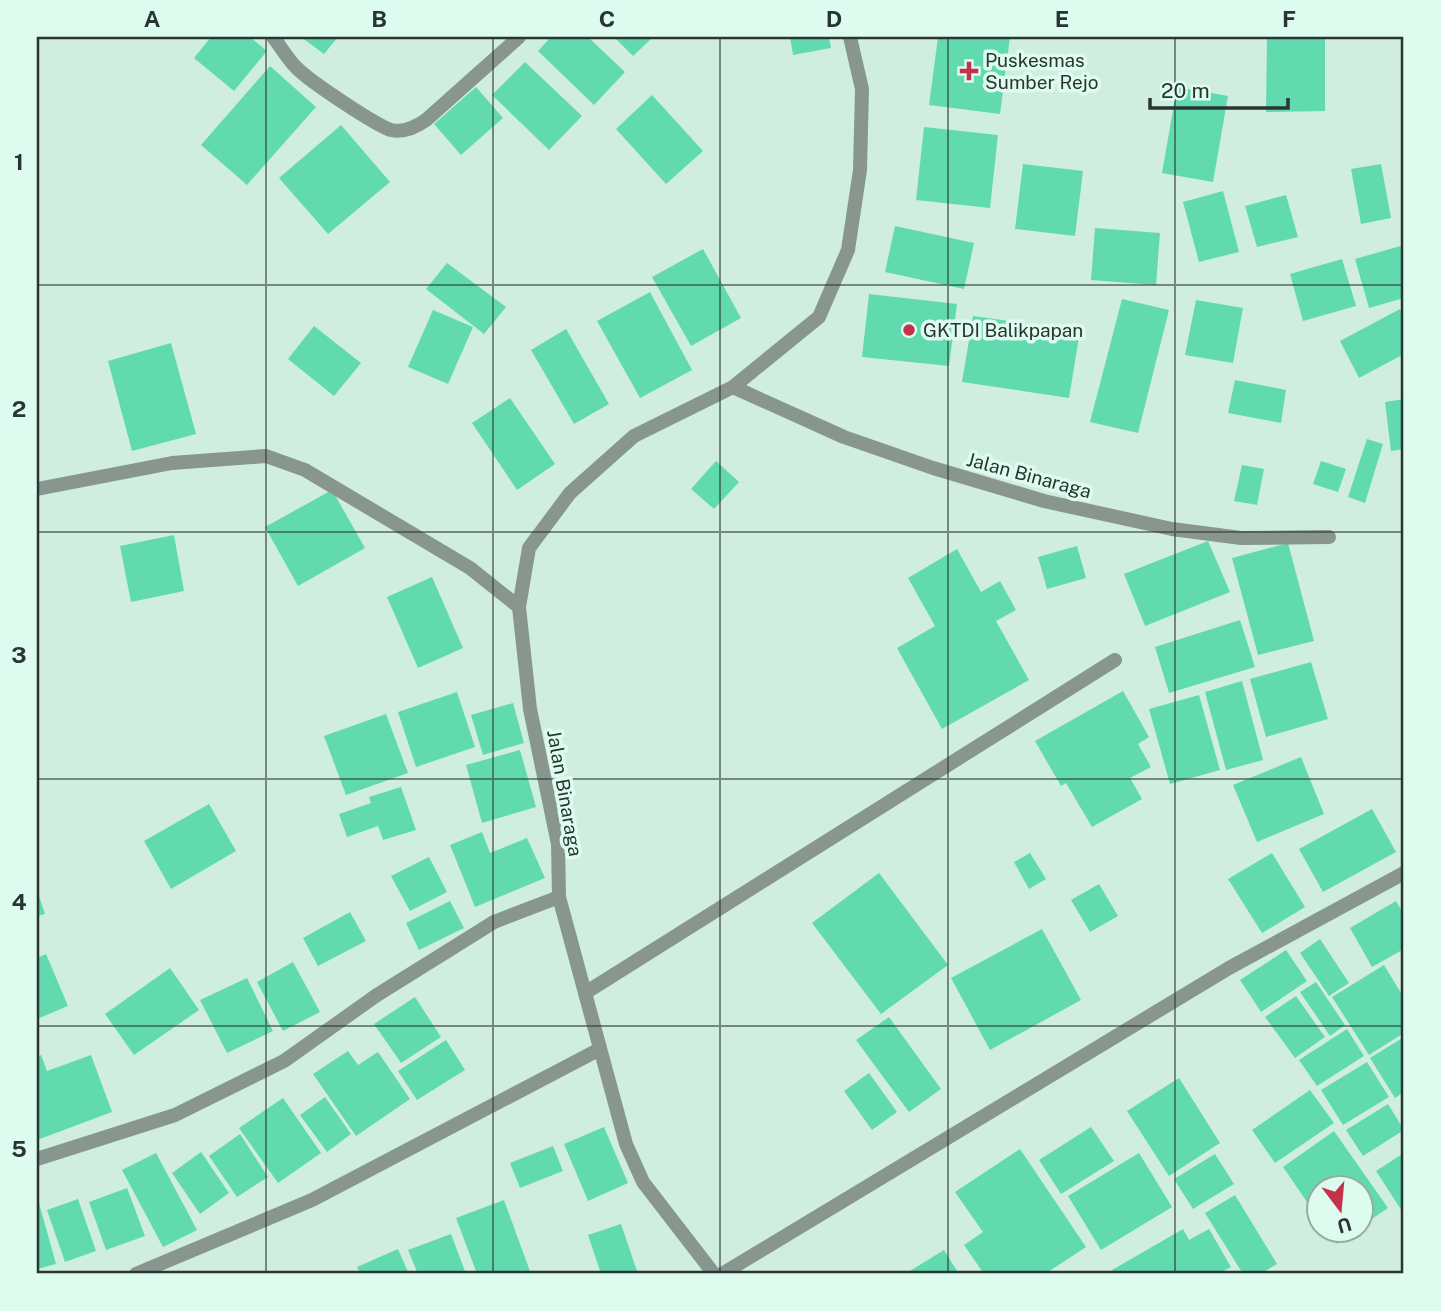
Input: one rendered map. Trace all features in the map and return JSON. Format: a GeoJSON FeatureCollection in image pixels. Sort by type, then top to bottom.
{"type":"FeatureCollection","features":[{"type":"Feature","properties":{"kind":"street"},"geometry":{"type":"LineString","coordinates":[[273,37],[299,70],[391,130],[416,127],[426,120],[519,37]]}},
{"type":"Feature","properties":{"kind":"street","name":"Jalan Binaraga"},"geometry":{"type":"LineString","coordinates":[[714,1274],[643,1182],[626,1144],[559,897],[558,844],[530,709],[519,607],[529,548],[570,493],[634,436],[733,387],[820,317],[848,250],[860,170],[862,89],[850,37]]}},
{"type":"Feature","properties":{"kind":"street","name":"Jalan Binaraga"},"geometry":{"type":"LineString","coordinates":[[733,387],[844,437],[933,468],[1044,501],[1172,529],[1241,538],[1329,537]]}},
{"type":"Feature","properties":{"kind":"street"},"geometry":{"type":"LineString","coordinates":[[37,489],[172,463],[266,456],[306,470],[470,568],[519,607]]}},
{"type":"Feature","properties":{"kind":"street"},"geometry":{"type":"LineString","coordinates":[[585,993],[1115,660]]}},
{"type":"Feature","properties":{"kind":"street"},"geometry":{"type":"LineString","coordinates":[[722,1274],[1229,968],[1404,873]]}},
{"type":"Feature","properties":{"kind":"street"},"geometry":{"type":"LineString","coordinates":[[37,1159],[175,1115],[284,1061],[377,995],[494,922],[559,897]]}},
{"type":"Feature","properties":{"kind":"street"},"geometry":{"type":"LineString","coordinates":[[136,1274],[313,1200],[600,1049]]}},
{"type":"Feature","properties":{"kind":"building"},"geometry":{"type":"Polygon","coordinates":[[[211,37],[250,37],[267,51],[234,91],[194,58],[211,37]]]}},
{"type":"Feature","properties":{"kind":"building"},"geometry":{"type":"Polygon","coordinates":[[[301,37],[338,37],[324,54],[301,37]]]}},
{"type":"Feature","properties":{"kind":"building"},"geometry":{"type":"Polygon","coordinates":[[[551,37],[588,37],[625,72],[594,105],[538,51],[551,37]]]}},
{"type":"Feature","properties":{"kind":"building"},"geometry":{"type":"Polygon","coordinates":[[[614,37],[653,37],[633,56],[614,37]]]}},
{"type":"Feature","properties":{"kind":"building"},"geometry":{"type":"Polygon","coordinates":[[[790,37],[829,37],[831,48],[793,55],[790,37]]]}},
{"type":"Feature","properties":{"kind":"building","name":"Puskesmas Sumber Rejo"},"geometry":{"type":"Polygon","coordinates":[[[938,37],[1010,37],[1000,114],[929,105],[938,37]]]}},
{"type":"Feature","properties":{"kind":"building"},"geometry":{"type":"Polygon","coordinates":[[[1267,37],[1325,37],[1325,111],[1266,112],[1267,37]]]}},
{"type":"Feature","properties":{"kind":"building"},"geometry":{"type":"Polygon","coordinates":[[[525,62],[582,116],[549,150],[492,95],[525,62]]]}},
{"type":"Feature","properties":{"kind":"building"},"geometry":{"type":"Polygon","coordinates":[[[270,66],[316,107],[247,185],[201,145],[270,66]]]}},
{"type":"Feature","properties":{"kind":"building"},"geometry":{"type":"Polygon","coordinates":[[[476,87],[503,118],[461,155],[434,124],[476,87]]]}},
{"type":"Feature","properties":{"kind":"building"},"geometry":{"type":"Polygon","coordinates":[[[1177,87],[1228,96],[1213,182],[1162,173],[1177,87]]]}},
{"type":"Feature","properties":{"kind":"building"},"geometry":{"type":"Polygon","coordinates":[[[652,95],[703,151],[666,184],[616,129],[652,95]]]}},
{"type":"Feature","properties":{"kind":"building"},"geometry":{"type":"Polygon","coordinates":[[[341,125],[390,182],[328,234],[279,178],[341,125]]]}},
{"type":"Feature","properties":{"kind":"building"},"geometry":{"type":"Polygon","coordinates":[[[924,127],[998,135],[990,208],[916,200],[924,127]]]}},
{"type":"Feature","properties":{"kind":"building"},"geometry":{"type":"Polygon","coordinates":[[[1023,164],[1083,171],[1075,236],[1015,229],[1023,164]]]}},
{"type":"Feature","properties":{"kind":"building"},"geometry":{"type":"Polygon","coordinates":[[[1381,164],[1391,218],[1361,224],[1351,169],[1381,164]]]}},
{"type":"Feature","properties":{"kind":"building"},"geometry":{"type":"Polygon","coordinates":[[[1223,191],[1239,252],[1199,262],[1183,202],[1223,191]]]}},
{"type":"Feature","properties":{"kind":"building"},"geometry":{"type":"Polygon","coordinates":[[[1286,195],[1298,237],[1257,247],[1245,206],[1286,195]]]}},
{"type":"Feature","properties":{"kind":"building"},"geometry":{"type":"Polygon","coordinates":[[[895,226],[974,243],[964,289],[885,272],[895,226]]]}},
{"type":"Feature","properties":{"kind":"building"},"geometry":{"type":"Polygon","coordinates":[[[1095,228],[1160,233],[1156,285],[1091,280],[1095,228]]]}},
{"type":"Feature","properties":{"kind":"building"},"geometry":{"type":"Polygon","coordinates":[[[1404,245],[1404,298],[1369,308],[1355,259],[1404,245]]]}},
{"type":"Feature","properties":{"kind":"building"},"geometry":{"type":"Polygon","coordinates":[[[703,249],[741,318],[691,346],[652,277],[703,249]]]}},
{"type":"Feature","properties":{"kind":"building"},"geometry":{"type":"Polygon","coordinates":[[[1342,259],[1356,306],[1303,321],[1290,274],[1342,259]]]}},
{"type":"Feature","properties":{"kind":"building"},"geometry":{"type":"Polygon","coordinates":[[[447,263],[506,307],[484,334],[426,289],[447,263]]]}},
{"type":"Feature","properties":{"kind":"building"},"geometry":{"type":"Polygon","coordinates":[[[650,292],[692,370],[640,398],[597,321],[650,292]]]}},
{"type":"Feature","properties":{"kind":"building","name":"GKTDI Balikpapan"},"geometry":{"type":"Polygon","coordinates":[[[869,294],[957,304],[949,366],[862,357],[869,294]]]}},
{"type":"Feature","properties":{"kind":"building"},"geometry":{"type":"Polygon","coordinates":[[[1122,299],[1169,310],[1138,433],[1090,422],[1122,299]]]}},
{"type":"Feature","properties":{"kind":"building"},"geometry":{"type":"Polygon","coordinates":[[[1196,300],[1243,308],[1233,363],[1185,355],[1196,300]]]}},
{"type":"Feature","properties":{"kind":"building"},"geometry":{"type":"Polygon","coordinates":[[[1400,309],[1404,317],[1404,354],[1359,378],[1340,341],[1400,309]]]}},
{"type":"Feature","properties":{"kind":"building"},"geometry":{"type":"Polygon","coordinates":[[[433,310],[473,327],[448,384],[408,367],[433,310]]]}},
{"type":"Feature","properties":{"kind":"building"},"geometry":{"type":"Polygon","coordinates":[[[973,316],[1080,331],[1069,398],[962,382],[973,316]]]}},
{"type":"Feature","properties":{"kind":"building"},"geometry":{"type":"Polygon","coordinates":[[[314,326],[361,363],[334,396],[288,359],[314,326]]]}},
{"type":"Feature","properties":{"kind":"building"},"geometry":{"type":"Polygon","coordinates":[[[566,329],[609,404],[574,424],[531,350],[566,329]]]}},
{"type":"Feature","properties":{"kind":"building"},"geometry":{"type":"Polygon","coordinates":[[[171,343],[196,434],[132,451],[108,361],[171,343]]]}},
{"type":"Feature","properties":{"kind":"building"},"geometry":{"type":"Polygon","coordinates":[[[1235,380],[1286,390],[1281,423],[1228,413],[1235,380]]]}},
{"type":"Feature","properties":{"kind":"building"},"geometry":{"type":"Polygon","coordinates":[[[510,398],[555,464],[517,490],[472,423],[510,398]]]}},
{"type":"Feature","properties":{"kind":"building"},"geometry":{"type":"Polygon","coordinates":[[[1404,399],[1404,449],[1391,451],[1385,402],[1404,399]]]}},
{"type":"Feature","properties":{"kind":"building"},"geometry":{"type":"Polygon","coordinates":[[[1367,439],[1383,444],[1365,503],[1348,497],[1367,439]]]}},
{"type":"Feature","properties":{"kind":"building"},"geometry":{"type":"Polygon","coordinates":[[[716,461],[739,482],[714,509],[691,489],[716,461]]]}},
{"type":"Feature","properties":{"kind":"building"},"geometry":{"type":"Polygon","coordinates":[[[1321,461],[1346,469],[1338,492],[1313,484],[1321,461]]]}},
{"type":"Feature","properties":{"kind":"building"},"geometry":{"type":"Polygon","coordinates":[[[1242,465],[1264,469],[1257,505],[1234,501],[1242,465]]]}},
{"type":"Feature","properties":{"kind":"building"},"geometry":{"type":"Polygon","coordinates":[[[332,490],[365,548],[298,586],[265,527],[332,490]]]}},
{"type":"Feature","properties":{"kind":"building"},"geometry":{"type":"Polygon","coordinates":[[[174,535],[184,591],[131,602],[120,546],[174,535]]]}},
{"type":"Feature","properties":{"kind":"building"},"geometry":{"type":"Polygon","coordinates":[[[1208,541],[1230,592],[1145,626],[1124,574],[1208,541]]]}},
{"type":"Feature","properties":{"kind":"building"},"geometry":{"type":"Polygon","coordinates":[[[1288,543],[1314,641],[1258,655],[1232,558],[1288,543]]]}},
{"type":"Feature","properties":{"kind":"building"},"geometry":{"type":"Polygon","coordinates":[[[1077,546],[1086,578],[1047,589],[1038,557],[1077,546]]]}},
{"type":"Feature","properties":{"kind":"building"},"geometry":{"type":"Polygon","coordinates":[[[957,549],[981,592],[1000,581],[1016,610],[996,621],[1029,680],[942,729],[897,648],[935,626],[908,578],[957,549]]]}},
{"type":"Feature","properties":{"kind":"building"},"geometry":{"type":"Polygon","coordinates":[[[432,577],[463,648],[418,668],[387,597],[432,577]]]}},
{"type":"Feature","properties":{"kind":"building"},"geometry":{"type":"Polygon","coordinates":[[[1240,620],[1255,667],[1169,693],[1155,647],[1240,620]]]}},
{"type":"Feature","properties":{"kind":"building"},"geometry":{"type":"Polygon","coordinates":[[[1311,662],[1328,719],[1266,737],[1250,679],[1311,662]]]}},
{"type":"Feature","properties":{"kind":"building"},"geometry":{"type":"Polygon","coordinates":[[[1242,681],[1263,760],[1226,770],[1205,692],[1242,681]]]}},
{"type":"Feature","properties":{"kind":"building"},"geometry":{"type":"Polygon","coordinates":[[[1123,691],[1149,737],[1138,744],[1151,767],[1130,778],[1142,799],[1092,827],[1066,783],[1061,786],[1035,741],[1123,691]]]}},
{"type":"Feature","properties":{"kind":"building"},"geometry":{"type":"Polygon","coordinates":[[[457,692],[475,747],[416,767],[398,712],[457,692]]]}},
{"type":"Feature","properties":{"kind":"building"},"geometry":{"type":"Polygon","coordinates":[[[1199,695],[1220,770],[1170,784],[1149,709],[1199,695]]]}},
{"type":"Feature","properties":{"kind":"building"},"geometry":{"type":"Polygon","coordinates":[[[513,703],[524,743],[483,755],[471,715],[513,703]]]}},
{"type":"Feature","properties":{"kind":"building"},"geometry":{"type":"Polygon","coordinates":[[[386,714],[408,773],[346,795],[324,736],[386,714]]]}},
{"type":"Feature","properties":{"kind":"building"},"geometry":{"type":"Polygon","coordinates":[[[520,750],[536,807],[482,823],[466,765],[520,750]]]}},
{"type":"Feature","properties":{"kind":"building"},"geometry":{"type":"Polygon","coordinates":[[[1301,757],[1324,814],[1257,842],[1233,785],[1301,757]]]}},
{"type":"Feature","properties":{"kind":"building"},"geometry":{"type":"Polygon","coordinates":[[[401,787],[416,830],[383,840],[378,826],[347,837],[339,814],[371,803],[369,797],[401,787]]]}},
{"type":"Feature","properties":{"kind":"building"},"geometry":{"type":"Polygon","coordinates":[[[209,804],[236,851],[171,889],[144,841],[209,804]]]}},
{"type":"Feature","properties":{"kind":"building"},"geometry":{"type":"Polygon","coordinates":[[[1372,809],[1396,852],[1323,892],[1299,849],[1372,809]]]}},
{"type":"Feature","properties":{"kind":"building"},"geometry":{"type":"Polygon","coordinates":[[[482,832],[490,853],[527,838],[545,878],[475,907],[450,845],[482,832]]]}},
{"type":"Feature","properties":{"kind":"building"},"geometry":{"type":"Polygon","coordinates":[[[1030,853],[1046,879],[1029,889],[1014,862],[1030,853]]]}},
{"type":"Feature","properties":{"kind":"building"},"geometry":{"type":"Polygon","coordinates":[[[1272,853],[1305,907],[1262,933],[1228,879],[1272,853]]]}},
{"type":"Feature","properties":{"kind":"building"},"geometry":{"type":"Polygon","coordinates":[[[429,857],[447,892],[410,911],[391,876],[429,857]]]}},
{"type":"Feature","properties":{"kind":"building"},"geometry":{"type":"Polygon","coordinates":[[[879,873],[948,965],[881,1014],[812,923],[879,873]]]}},
{"type":"Feature","properties":{"kind":"building"},"geometry":{"type":"Polygon","coordinates":[[[1099,884],[1118,916],[1090,932],[1071,900],[1099,884]]]}},
{"type":"Feature","properties":{"kind":"building"},"geometry":{"type":"Polygon","coordinates":[[[37,890],[45,914],[37,916],[37,890]]]}},
{"type":"Feature","properties":{"kind":"building"},"geometry":{"type":"Polygon","coordinates":[[[450,901],[464,928],[419,950],[406,923],[450,901]]]}},
{"type":"Feature","properties":{"kind":"building"},"geometry":{"type":"Polygon","coordinates":[[[1396,901],[1404,915],[1404,949],[1372,967],[1350,928],[1396,901]]]}},
{"type":"Feature","properties":{"kind":"building"},"geometry":{"type":"Polygon","coordinates":[[[350,912],[366,941],[318,966],[303,938],[350,912]]]}},
{"type":"Feature","properties":{"kind":"building"},"geometry":{"type":"Polygon","coordinates":[[[1042,929],[1081,1000],[990,1050],[951,978],[1042,929]]]}},
{"type":"Feature","properties":{"kind":"building"},"geometry":{"type":"Polygon","coordinates":[[[1320,939],[1349,983],[1329,996],[1300,953],[1320,939]]]}},
{"type":"Feature","properties":{"kind":"building"},"geometry":{"type":"Polygon","coordinates":[[[1286,950],[1307,981],[1261,1012],[1240,980],[1286,950]]]}},
{"type":"Feature","properties":{"kind":"building"},"geometry":{"type":"Polygon","coordinates":[[[46,954],[68,1006],[37,1019],[37,958],[46,954]]]}},
{"type":"Feature","properties":{"kind":"building"},"geometry":{"type":"Polygon","coordinates":[[[293,962],[320,1012],[283,1031],[257,982],[293,962]]]}},
{"type":"Feature","properties":{"kind":"building"},"geometry":{"type":"Polygon","coordinates":[[[1384,965],[1404,998],[1404,1033],[1369,1055],[1332,997],[1384,965]]]}},
{"type":"Feature","properties":{"kind":"building"},"geometry":{"type":"Polygon","coordinates":[[[170,968],[199,1010],[134,1055],[105,1014],[170,968]]]}},
{"type":"Feature","properties":{"kind":"building"},"geometry":{"type":"Polygon","coordinates":[[[247,978],[273,1031],[227,1053],[200,1000],[247,978]]]}},
{"type":"Feature","properties":{"kind":"building"},"geometry":{"type":"Polygon","coordinates":[[[1316,982],[1345,1025],[1330,1036],[1300,992],[1316,982]]]}},
{"type":"Feature","properties":{"kind":"building"},"geometry":{"type":"Polygon","coordinates":[[[1296,996],[1325,1037],[1295,1058],[1265,1017],[1296,996]]]}},
{"type":"Feature","properties":{"kind":"building"},"geometry":{"type":"Polygon","coordinates":[[[415,997],[441,1037],[401,1063],[374,1024],[415,997]]]}},
{"type":"Feature","properties":{"kind":"building"},"geometry":{"type":"Polygon","coordinates":[[[889,1017],[941,1089],[909,1112],[856,1040],[889,1017]]]}},
{"type":"Feature","properties":{"kind":"building"},"geometry":{"type":"Polygon","coordinates":[[[1347,1029],[1364,1056],[1317,1086],[1299,1060],[1347,1029]]]}},
{"type":"Feature","properties":{"kind":"building"},"geometry":{"type":"Polygon","coordinates":[[[1404,1037],[1404,1092],[1395,1098],[1370,1058],[1404,1037]]]}},
{"type":"Feature","properties":{"kind":"building"},"geometry":{"type":"Polygon","coordinates":[[[446,1040],[465,1070],[417,1100],[398,1071],[446,1040]]]}},
{"type":"Feature","properties":{"kind":"building"},"geometry":{"type":"Polygon","coordinates":[[[348,1051],[358,1065],[378,1052],[410,1099],[356,1136],[313,1074],[348,1051]]]}},
{"type":"Feature","properties":{"kind":"building"},"geometry":{"type":"Polygon","coordinates":[[[41,1055],[47,1071],[91,1055],[112,1112],[37,1140],[37,1057],[41,1055]]]}},
{"type":"Feature","properties":{"kind":"building"},"geometry":{"type":"Polygon","coordinates":[[[1367,1062],[1389,1097],[1343,1125],[1321,1090],[1367,1062]]]}},
{"type":"Feature","properties":{"kind":"building"},"geometry":{"type":"Polygon","coordinates":[[[869,1073],[897,1112],[872,1130],[844,1091],[869,1073]]]}},
{"type":"Feature","properties":{"kind":"building"},"geometry":{"type":"Polygon","coordinates":[[[1179,1078],[1220,1143],[1169,1176],[1127,1111],[1179,1078]]]}},
{"type":"Feature","properties":{"kind":"building"},"geometry":{"type":"Polygon","coordinates":[[[1310,1090],[1334,1123],[1275,1163],[1252,1130],[1310,1090]]]}},
{"type":"Feature","properties":{"kind":"building"},"geometry":{"type":"Polygon","coordinates":[[[325,1097],[351,1134],[327,1152],[300,1115],[325,1097]]]}},
{"type":"Feature","properties":{"kind":"building"},"geometry":{"type":"Polygon","coordinates":[[[283,1098],[321,1153],[278,1183],[239,1128],[283,1098]]]}},
{"type":"Feature","properties":{"kind":"building"},"geometry":{"type":"Polygon","coordinates":[[[1388,1104],[1404,1130],[1363,1156],[1346,1130],[1388,1104]]]}},
{"type":"Feature","properties":{"kind":"building"},"geometry":{"type":"Polygon","coordinates":[[[604,1127],[628,1183],[588,1201],[564,1144],[604,1127]]]}},
{"type":"Feature","properties":{"kind":"building"},"geometry":{"type":"Polygon","coordinates":[[[1091,1127],[1114,1161],[1061,1194],[1039,1160],[1091,1127]]]}},
{"type":"Feature","properties":{"kind":"building"},"geometry":{"type":"Polygon","coordinates":[[[1334,1131],[1364,1174],[1304,1174],[1304,1198],[1283,1167],[1334,1131]]]}},
{"type":"Feature","properties":{"kind":"building"},"geometry":{"type":"Polygon","coordinates":[[[240,1134],[268,1177],[237,1197],[209,1156],[240,1134]]]}},
{"type":"Feature","properties":{"kind":"building"},"geometry":{"type":"Polygon","coordinates":[[[553,1146],[563,1171],[520,1188],[510,1163],[553,1146]]]}},
{"type":"Feature","properties":{"kind":"building"},"geometry":{"type":"Polygon","coordinates":[[[1020,1149],[1086,1247],[1045,1274],[984,1274],[964,1245],[983,1232],[955,1192],[1020,1149]]]}},
{"type":"Feature","properties":{"kind":"building"},"geometry":{"type":"Polygon","coordinates":[[[201,1152],[229,1193],[200,1214],[172,1173],[201,1152]]]}},
{"type":"Feature","properties":{"kind":"building"},"geometry":{"type":"Polygon","coordinates":[[[156,1153],[197,1230],[163,1247],[122,1170],[156,1153]]]}},
{"type":"Feature","properties":{"kind":"building"},"geometry":{"type":"Polygon","coordinates":[[[1139,1153],[1172,1207],[1101,1250],[1068,1196],[1139,1153]]]}},
{"type":"Feature","properties":{"kind":"building"},"geometry":{"type":"Polygon","coordinates":[[[1404,1153],[1404,1209],[1402,1211],[1376,1171],[1404,1153]]]}},
{"type":"Feature","properties":{"kind":"building"},"geometry":{"type":"Polygon","coordinates":[[[1215,1154],[1234,1184],[1193,1209],[1174,1179],[1215,1154]]]}},
{"type":"Feature","properties":{"kind":"building"},"geometry":{"type":"Polygon","coordinates":[[[127,1188],[145,1236],[106,1250],[89,1202],[127,1188]]]}},
{"type":"Feature","properties":{"kind":"building"},"geometry":{"type":"Polygon","coordinates":[[[1374,1188],[1388,1208],[1374,1218],[1374,1188]]]}},
{"type":"Feature","properties":{"kind":"building"},"geometry":{"type":"Polygon","coordinates":[[[1235,1195],[1277,1264],[1260,1274],[1243,1274],[1205,1213],[1235,1195]]]}},
{"type":"Feature","properties":{"kind":"building"},"geometry":{"type":"Polygon","coordinates":[[[37,1196],[56,1264],[37,1269],[37,1196]]]}},
{"type":"Feature","properties":{"kind":"building"},"geometry":{"type":"Polygon","coordinates":[[[78,1199],[96,1251],[65,1262],[47,1210],[78,1199]]]}},
{"type":"Feature","properties":{"kind":"building"},"geometry":{"type":"Polygon","coordinates":[[[504,1200],[531,1274],[477,1274],[456,1218],[504,1200]]]}},
{"type":"Feature","properties":{"kind":"building"},"geometry":{"type":"Polygon","coordinates":[[[621,1224],[638,1274],[601,1274],[588,1235],[621,1224]]]}},
{"type":"Feature","properties":{"kind":"building"},"geometry":{"type":"Polygon","coordinates":[[[1183,1229],[1189,1240],[1209,1229],[1231,1267],[1218,1274],[1114,1274],[1112,1270],[1183,1229]]]}},
{"type":"Feature","properties":{"kind":"building"},"geometry":{"type":"Polygon","coordinates":[[[451,1234],[466,1274],[418,1274],[408,1250],[451,1234]]]}},
{"type":"Feature","properties":{"kind":"building"},"geometry":{"type":"Polygon","coordinates":[[[398,1249],[409,1274],[361,1274],[357,1267],[398,1249]]]}},
{"type":"Feature","properties":{"kind":"building"},"geometry":{"type":"Polygon","coordinates":[[[944,1250],[959,1274],[905,1274],[944,1250]]]}},
{"type":"Feature","properties":{"kind":"place","name":"Puskesmas Sumber Rejo"},"geometry":{"type":"Point","coordinates":[969,71]}},
{"type":"Feature","properties":{"kind":"place","name":"GKTDI Balikpapan"},"geometry":{"type":"Point","coordinates":[909,330]}}]}
